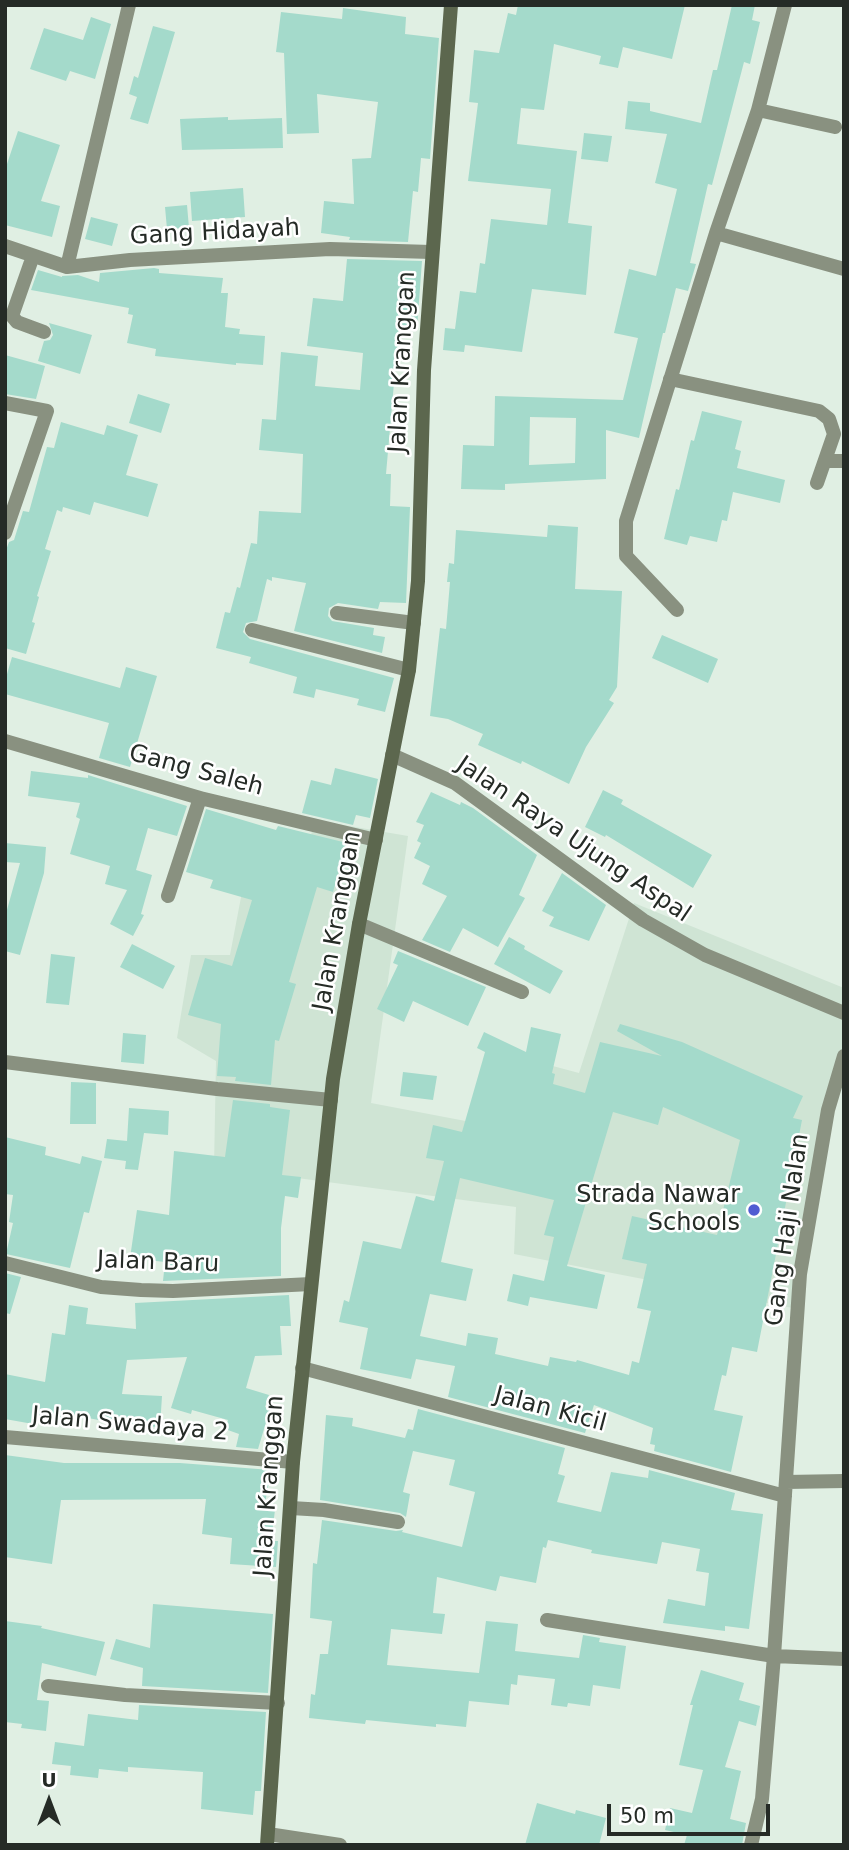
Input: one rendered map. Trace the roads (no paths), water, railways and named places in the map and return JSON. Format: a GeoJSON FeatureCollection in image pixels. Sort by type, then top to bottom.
{"type":"FeatureCollection","features":[{"type":"Feature","properties":{"kind":"main road","name":"Jalan Kranggan"},"geometry":{"type":"LineString","coordinates":[[267,1840],[293,1462],[331,1100],[359,924],[409,670],[414,623],[418,581],[424,370],[450,5]]}},
{"type":"Feature","properties":{"kind":"street"},"geometry":{"type":"LineString","coordinates":[[68,267],[129,5]]}},
{"type":"Feature","properties":{"kind":"street"},"geometry":{"type":"LineString","coordinates":[[677,610],[626,556],[626,521],[716,233],[758,110],[785,5]]}},
{"type":"Feature","properties":{"kind":"street"},"geometry":{"type":"LineString","coordinates":[[758,110],[835,127]]}},
{"type":"Feature","properties":{"kind":"street"},"geometry":{"type":"LineString","coordinates":[[716,233],[844,269]]}},
{"type":"Feature","properties":{"kind":"street","name":"Gang Hidayah"},"geometry":{"type":"LineString","coordinates":[[5,246],[68,267],[131,260],[330,249],[431,252]]}},
{"type":"Feature","properties":{"kind":"street"},"geometry":{"type":"LineString","coordinates":[[33,256],[12,316],[18,322],[44,332]]}},
{"type":"Feature","properties":{"kind":"street"},"geometry":{"type":"LineString","coordinates":[[670,379],[819,411],[829,419],[834,434],[817,483]]}},
{"type":"Feature","properties":{"kind":"street"},"geometry":{"type":"LineString","coordinates":[[5,403],[47,411],[5,533]]}},
{"type":"Feature","properties":{"kind":"street"},"geometry":{"type":"LineString","coordinates":[[825,461],[844,461]]}},
{"type":"Feature","properties":{"kind":"street"},"geometry":{"type":"LineString","coordinates":[[337,613],[414,623]]}},
{"type":"Feature","properties":{"kind":"street"},"geometry":{"type":"LineString","coordinates":[[252,630],[409,670]]}},
{"type":"Feature","properties":{"kind":"street","name":"Gang Saleh"},"geometry":{"type":"LineString","coordinates":[[5,741],[200,798],[376,840]]}},
{"type":"Feature","properties":{"kind":"street","name":"Jalan Raya Ujung Aspal"},"geometry":{"type":"LineString","coordinates":[[392,755],[455,783],[653,926],[705,955],[844,1013]]}},
{"type":"Feature","properties":{"kind":"street"},"geometry":{"type":"LineString","coordinates":[[168,896],[200,798]]}},
{"type":"Feature","properties":{"kind":"street"},"geometry":{"type":"LineString","coordinates":[[359,924],[522,992]]}},
{"type":"Feature","properties":{"kind":"street","name":"Gang Haji Nalan"},"geometry":{"type":"LineString","coordinates":[[751,1845],[762,1799],[800,1275],[828,1111],[844,1056]]}},
{"type":"Feature","properties":{"kind":"street"},"geometry":{"type":"LineString","coordinates":[[5,1062],[217,1089],[331,1100]]}},
{"type":"Feature","properties":{"kind":"street","name":"Jalan Baru"},"geometry":{"type":"LineString","coordinates":[[5,1264],[101,1287],[128,1289],[173,1291],[311,1284]]}},
{"type":"Feature","properties":{"kind":"street","name":"Jalan Kicil"},"geometry":{"type":"LineString","coordinates":[[302,1368],[786,1489],[844,1480]]}},
{"type":"Feature","properties":{"kind":"street","name":"Jalan Swadaya 2"},"geometry":{"type":"LineString","coordinates":[[5,1437],[293,1462]]}},
{"type":"Feature","properties":{"kind":"street"},"geometry":{"type":"LineString","coordinates":[[291,1508],[324,1510],[398,1522]]}},
{"type":"Feature","properties":{"kind":"street"},"geometry":{"type":"LineString","coordinates":[[547,1620],[774,1656],[844,1658]]}},
{"type":"Feature","properties":{"kind":"street"},"geometry":{"type":"LineString","coordinates":[[48,1686],[125,1695],[278,1703]]}},
{"type":"Feature","properties":{"kind":"street"},"geometry":{"type":"LineString","coordinates":[[267,1840],[340,1845]]}},
{"type":"Feature","properties":{"kind":"place","name":"Strada Nawar Schools"},"geometry":{"type":"Point","coordinates":[754,1210]}}]}
